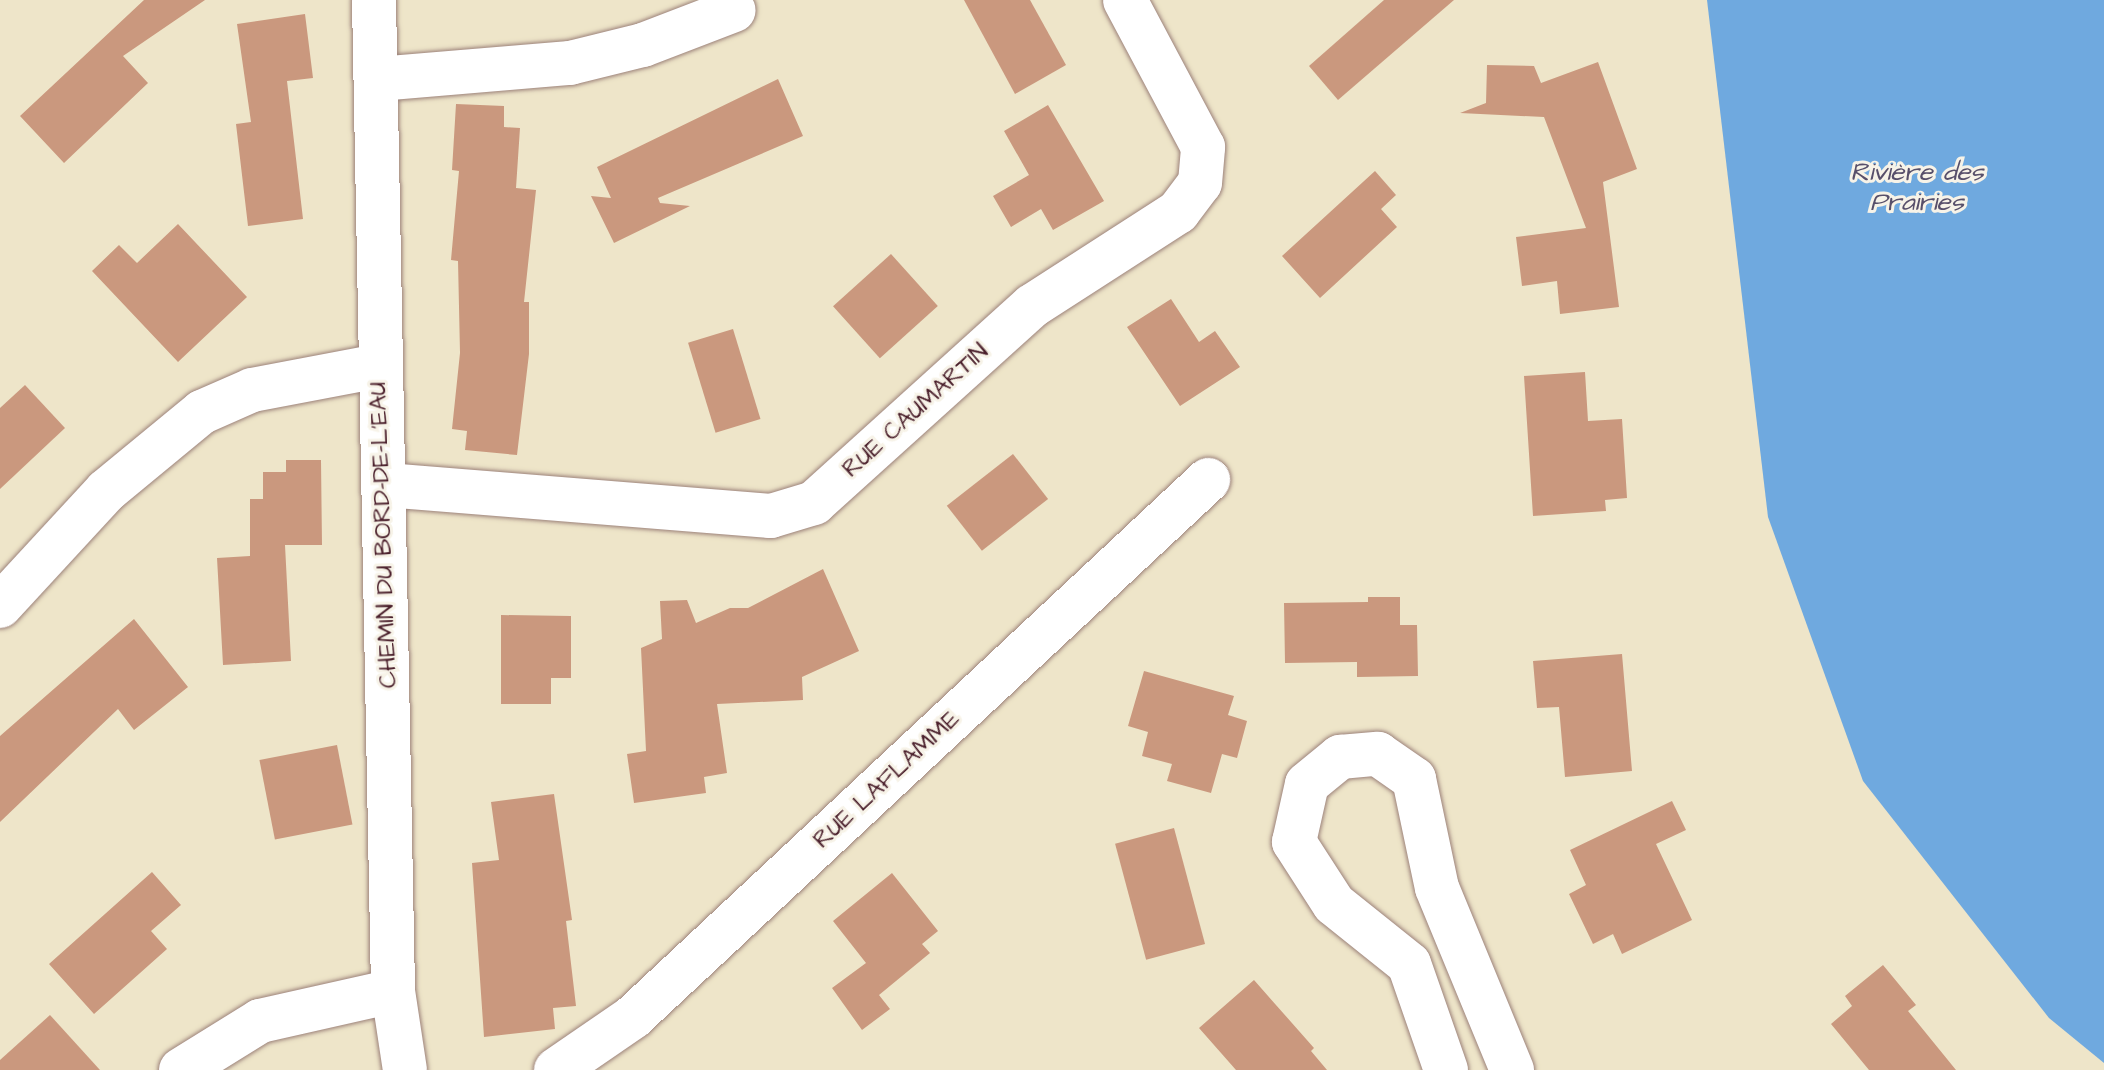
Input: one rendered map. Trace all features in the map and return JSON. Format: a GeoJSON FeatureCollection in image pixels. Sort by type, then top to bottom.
{"type":"FeatureCollection","features":[{"type":"Feature","properties":{"kind":"street","name":"CHEMIN DU BORD-DE-L'EAU"},"geometry":{"type":"LineString","coordinates":[[374,0],[378,79],[379,366],[386,485],[393,991],[405,1070]]}},
{"type":"Feature","properties":{"kind":"street","name":"RUE CAUMARTIN"},"geometry":{"type":"LineString","coordinates":[[386,485],[771,516],[814,503],[1032,306],[1178,212],[1200,183],[1203,147],[1125,0]]}},
{"type":"Feature","properties":{"kind":"street"},"geometry":{"type":"LineString","coordinates":[[378,79],[570,63],[643,45],[734,10]]}},
{"type":"Feature","properties":{"kind":"street"},"geometry":{"type":"LineString","coordinates":[[0,606],[106,491],[202,412],[252,390],[379,366]]}},
{"type":"Feature","properties":{"kind":"street","name":"RUE LAFLAMME"},"geometry":{"type":"LineString","coordinates":[[556,1070],[633,1017],[1208,480]]}},
{"type":"Feature","properties":{"kind":"street"},"geometry":{"type":"LineString","coordinates":[[1446,1070],[1409,964],[1334,904],[1294,842],[1307,784],[1340,757],[1378,754],[1414,779],[1437,888],[1512,1070]]}},
{"type":"Feature","properties":{"kind":"street"},"geometry":{"type":"LineString","coordinates":[[181,1070],[260,1021],[393,991]]}},
{"type":"Feature","properties":{"kind":"water","name":"Rivière des Prairies"},"geometry":{"type":"Polygon","coordinates":[[[1707,0],[2104,0],[2104,1063],[2049,1018],[1863,781],[1768,517],[1707,0]]]}},
{"type":"Feature","properties":{"kind":"building"},"geometry":{"type":"Polygon","coordinates":[[[144,0],[205,0],[123,56],[148,83],[64,163],[20,116],[144,0]]]}},
{"type":"Feature","properties":{"kind":"building"},"geometry":{"type":"Polygon","coordinates":[[[964,0],[1030,0],[1066,65],[1015,94],[964,0]]]}},
{"type":"Feature","properties":{"kind":"building"},"geometry":{"type":"Polygon","coordinates":[[[1384,0],[1454,0],[1338,100],[1309,66],[1384,0]]]}},
{"type":"Feature","properties":{"kind":"building"},"geometry":{"type":"Polygon","coordinates":[[[305,14],[313,78],[287,81],[303,219],[248,226],[236,124],[251,122],[237,24],[305,14]]]}},
{"type":"Feature","properties":{"kind":"building"},"geometry":{"type":"Polygon","coordinates":[[[1598,62],[1637,169],[1603,182],[1619,307],[1560,314],[1557,281],[1522,286],[1516,237],[1586,228],[1544,117],[1460,113],[1486,103],[1487,65],[1534,66],[1541,83],[1598,62]]]}},
{"type":"Feature","properties":{"kind":"building"},"geometry":{"type":"Polygon","coordinates":[[[778,79],[803,136],[658,198],[660,203],[690,206],[614,243],[591,196],[611,198],[597,167],[778,79]]]}},
{"type":"Feature","properties":{"kind":"building"},"geometry":{"type":"Polygon","coordinates":[[[456,104],[504,106],[504,127],[520,128],[516,188],[536,190],[524,302],[529,302],[529,354],[517,455],[465,450],[467,431],[452,429],[460,353],[458,261],[451,260],[459,171],[452,170],[456,104]]]}},
{"type":"Feature","properties":{"kind":"building"},"geometry":{"type":"Polygon","coordinates":[[[1048,105],[1104,201],[1053,230],[1041,209],[1011,227],[993,196],[1029,175],[1004,131],[1048,105]]]}},
{"type":"Feature","properties":{"kind":"building"},"geometry":{"type":"Polygon","coordinates":[[[1375,171],[1396,195],[1381,209],[1397,227],[1320,298],[1282,256],[1375,171]]]}},
{"type":"Feature","properties":{"kind":"building"},"geometry":{"type":"Polygon","coordinates":[[[178,224],[247,297],[178,362],[92,271],[119,245],[137,263],[178,224]]]}},
{"type":"Feature","properties":{"kind":"building"},"geometry":{"type":"Polygon","coordinates":[[[891,254],[938,306],[880,358],[833,306],[891,254]]]}},
{"type":"Feature","properties":{"kind":"building"},"geometry":{"type":"Polygon","coordinates":[[[1171,299],[1199,342],[1215,331],[1240,367],[1180,406],[1127,327],[1171,299]]]}},
{"type":"Feature","properties":{"kind":"building"},"geometry":{"type":"Polygon","coordinates":[[[733,329],[760,419],[716,433],[688,343],[733,329]]]}},
{"type":"Feature","properties":{"kind":"building"},"geometry":{"type":"Polygon","coordinates":[[[1585,372],[1588,421],[1622,419],[1627,498],[1605,500],[1606,511],[1533,516],[1524,376],[1585,372]]]}},
{"type":"Feature","properties":{"kind":"building"},"geometry":{"type":"Polygon","coordinates":[[[25,385],[65,428],[0,489],[0,408],[25,385]]]}},
{"type":"Feature","properties":{"kind":"building"},"geometry":{"type":"Polygon","coordinates":[[[1013,454],[1048,499],[982,551],[947,506],[1013,454]]]}},
{"type":"Feature","properties":{"kind":"building"},"geometry":{"type":"Polygon","coordinates":[[[286,460],[321,460],[322,545],[285,545],[291,661],[223,665],[217,558],[250,556],[250,499],[263,499],[263,472],[286,472],[286,460]]]}},
{"type":"Feature","properties":{"kind":"building"},"geometry":{"type":"Polygon","coordinates":[[[823,569],[859,651],[802,677],[803,700],[717,704],[727,773],[704,777],[706,793],[634,803],[627,754],[646,751],[641,648],[662,639],[660,601],[687,600],[696,623],[730,608],[748,608],[823,569]]]}},
{"type":"Feature","properties":{"kind":"building"},"geometry":{"type":"Polygon","coordinates":[[[1368,597],[1400,597],[1400,625],[1417,625],[1418,676],[1357,677],[1357,662],[1285,663],[1284,603],[1368,602],[1368,597]]]}},
{"type":"Feature","properties":{"kind":"building"},"geometry":{"type":"Polygon","coordinates":[[[501,615],[571,616],[571,678],[551,678],[551,704],[501,704],[501,615]]]}},
{"type":"Feature","properties":{"kind":"building"},"geometry":{"type":"Polygon","coordinates":[[[134,619],[188,687],[134,730],[118,709],[0,822],[0,736],[134,619]]]}},
{"type":"Feature","properties":{"kind":"building"},"geometry":{"type":"Polygon","coordinates":[[[1622,654],[1632,771],[1565,777],[1559,707],[1537,708],[1533,661],[1622,654]]]}},
{"type":"Feature","properties":{"kind":"building"},"geometry":{"type":"Polygon","coordinates":[[[1144,671],[1234,696],[1228,715],[1247,721],[1237,758],[1222,754],[1211,793],[1167,781],[1172,764],[1142,756],[1148,732],[1128,726],[1144,671]]]}},
{"type":"Feature","properties":{"kind":"building"},"geometry":{"type":"Polygon","coordinates":[[[337,745],[352,825],[275,840],[259,760],[337,745]]]}},
{"type":"Feature","properties":{"kind":"building"},"geometry":{"type":"Polygon","coordinates":[[[554,794],[572,920],[566,921],[576,1006],[553,1008],[555,1029],[484,1037],[472,863],[499,860],[491,802],[554,794]]]}},
{"type":"Feature","properties":{"kind":"building"},"geometry":{"type":"Polygon","coordinates":[[[1672,801],[1686,830],[1656,844],[1692,920],[1622,954],[1613,934],[1593,944],[1569,894],[1586,885],[1570,850],[1672,801]]]}},
{"type":"Feature","properties":{"kind":"building"},"geometry":{"type":"Polygon","coordinates":[[[1174,828],[1205,944],[1146,960],[1115,844],[1174,828]]]}},
{"type":"Feature","properties":{"kind":"building"},"geometry":{"type":"Polygon","coordinates":[[[152,872],[181,905],[151,931],[167,949],[94,1014],[49,964],[152,872]]]}},
{"type":"Feature","properties":{"kind":"building"},"geometry":{"type":"Polygon","coordinates":[[[892,873],[938,931],[922,944],[930,953],[879,995],[890,1009],[862,1030],[832,988],[866,963],[833,921],[892,873]]]}},
{"type":"Feature","properties":{"kind":"building"},"geometry":{"type":"Polygon","coordinates":[[[1883,965],[1916,1005],[1908,1011],[1956,1070],[1869,1070],[1831,1024],[1852,1006],[1845,996],[1883,965]]]}},
{"type":"Feature","properties":{"kind":"building"},"geometry":{"type":"Polygon","coordinates":[[[1254,980],[1314,1048],[1311,1051],[1327,1070],[1236,1070],[1199,1028],[1254,980]]]}},
{"type":"Feature","properties":{"kind":"building"},"geometry":{"type":"Polygon","coordinates":[[[50,1015],[100,1070],[0,1070],[0,1060],[50,1015]]]}}]}
